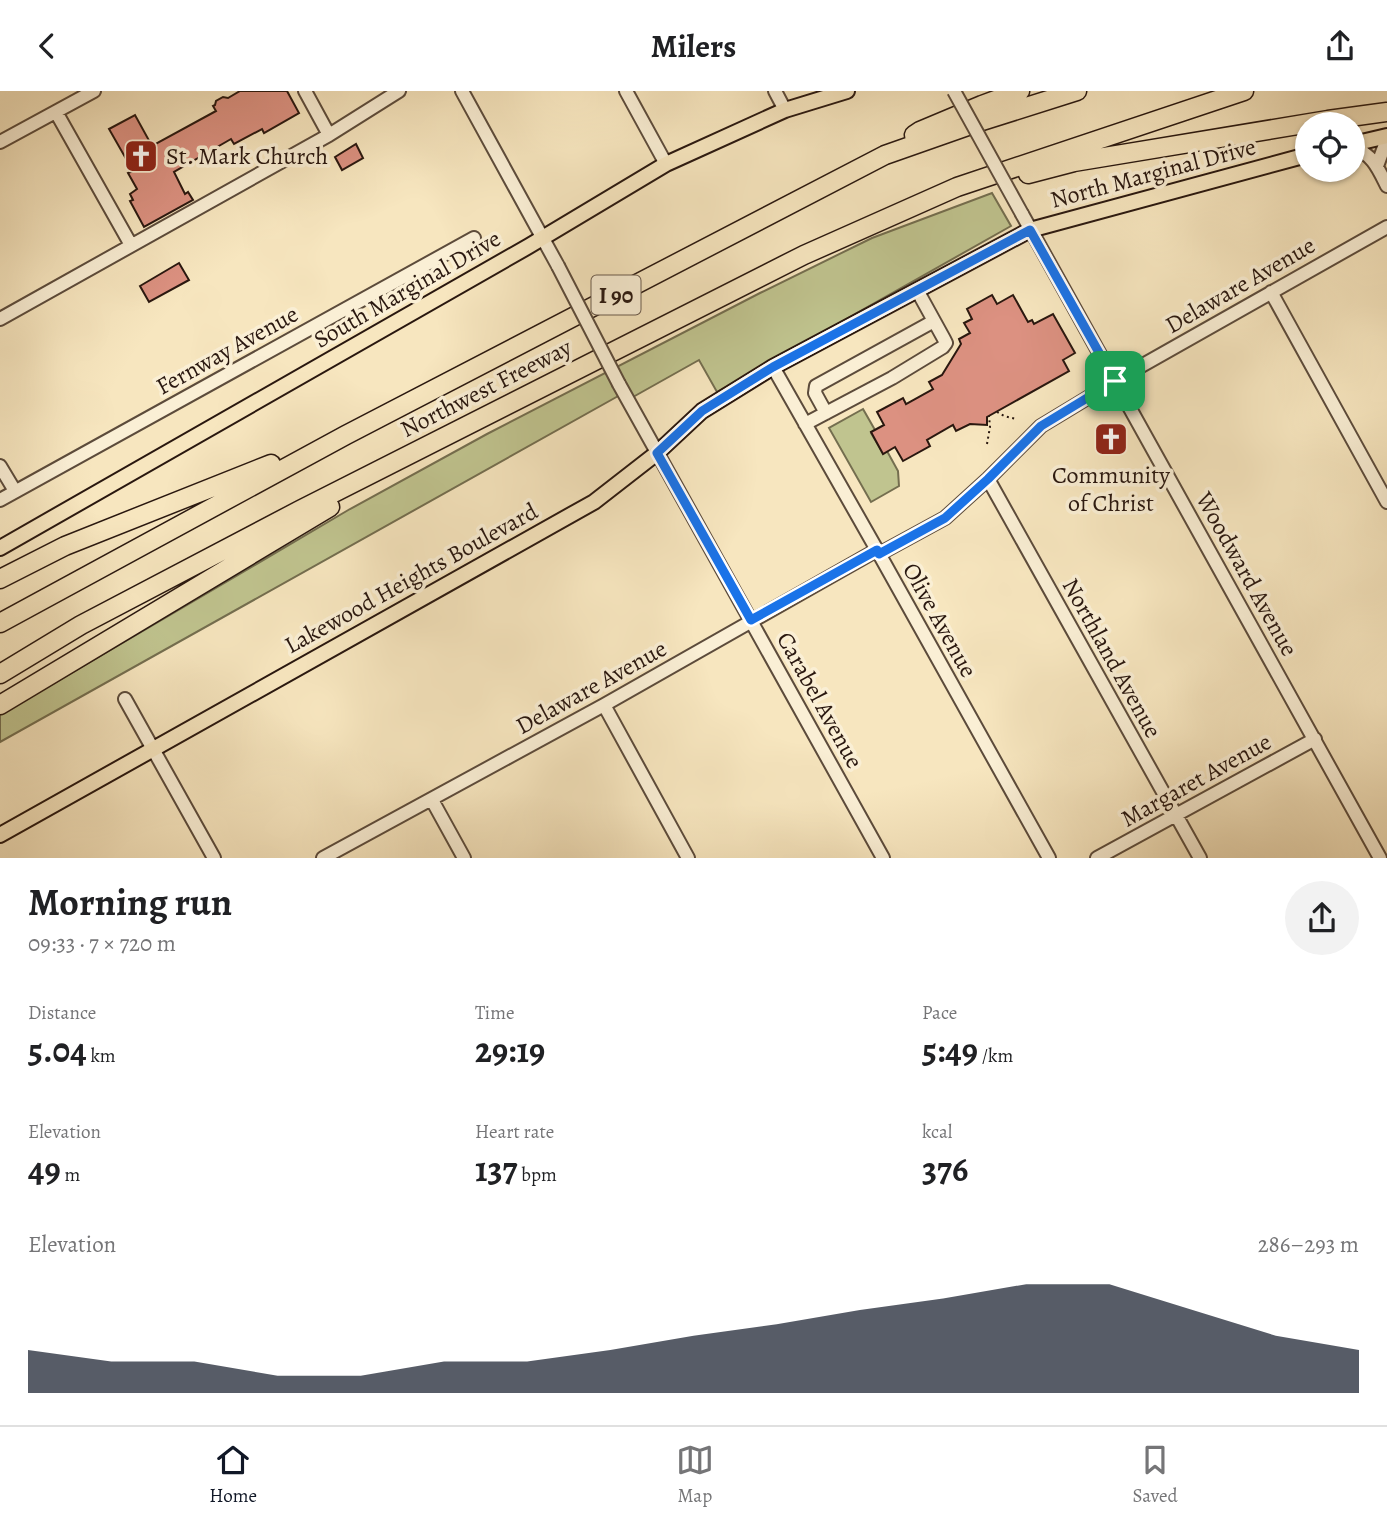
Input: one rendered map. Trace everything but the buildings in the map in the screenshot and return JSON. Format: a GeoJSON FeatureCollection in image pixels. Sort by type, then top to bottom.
{"type":"FeatureCollection","features":[{"type":"Feature","properties":{"kind":"highway"},"geometry":{"type":"LineString","coordinates":[[885,155],[920,131],[1020,91]]}},
{"type":"Feature","properties":{"kind":"highway","name":"Northwest Freeway"},"geometry":{"type":"LineString","coordinates":[[0,623],[346,435],[885,155],[1077,91]]}},
{"type":"Feature","properties":{"kind":"highway","name":"Northwest Freeway"},"geometry":{"type":"LineString","coordinates":[[0,674],[81,625],[300,510],[804,255],[957,187],[1244,91]]}},
{"type":"Feature","properties":{"kind":"highway"},"geometry":{"type":"LineString","coordinates":[[804,255],[976,188],[1074,162],[1387,112]]}},
{"type":"Feature","properties":{"kind":"highway"},"geometry":{"type":"LineString","coordinates":[[0,705],[457,430]]}},
{"type":"Feature","properties":{"kind":"highway"},"geometry":{"type":"LineString","coordinates":[[0,579],[65,546],[346,435]]}},
{"type":"Feature","properties":{"kind":"main road","name":"South Marginal Drive"},"geometry":{"type":"LineString","coordinates":[[0,548],[542,238],[666,164],[785,110],[847,91]]}},
{"type":"Feature","properties":{"kind":"main road"},"geometry":{"type":"LineString","coordinates":[[1365,143],[1387,138]]}},
{"type":"Feature","properties":{"kind":"main road","name":"North Marginal Drive"},"geometry":{"type":"LineString","coordinates":[[828,337],[1030,230],[1295,158]]}},
{"type":"Feature","properties":{"kind":"main road","name":"Lakewood Heights Boulevard"},"geometry":{"type":"LineString","coordinates":[[0,835],[594,502],[657,453],[702,411],[828,337]]}},
{"type":"Feature","properties":{"kind":"street"},"geometry":{"type":"LineString","coordinates":[[0,142],[94,91]]}},
{"type":"Feature","properties":{"kind":"street"},"geometry":{"type":"LineString","coordinates":[[305,91],[329,135]]}},
{"type":"Feature","properties":{"kind":"street"},"geometry":{"type":"LineString","coordinates":[[0,319],[329,135],[399,91]]}},
{"type":"Feature","properties":{"kind":"street","name":"Carabel Avenue"},"geometry":{"type":"LineString","coordinates":[[463,91],[619,384],[883,858]]}},
{"type":"Feature","properties":{"kind":"street"},"geometry":{"type":"LineString","coordinates":[[626,91],[666,164]]}},
{"type":"Feature","properties":{"kind":"street"},"geometry":{"type":"LineString","coordinates":[[775,91],[785,110]]}},
{"type":"Feature","properties":{"kind":"street","name":"Woodward Avenue"},"geometry":{"type":"LineString","coordinates":[[954,91],[1380,858]]}},
{"type":"Feature","properties":{"kind":"street"},"geometry":{"type":"LineString","coordinates":[[56,111],[131,245]]}},
{"type":"Feature","properties":{"kind":"street"},"geometry":{"type":"LineString","coordinates":[[1377,166],[1387,138]]}},
{"type":"Feature","properties":{"kind":"street"},"geometry":{"type":"LineString","coordinates":[[1365,153],[1377,166],[1387,186]]}},
{"type":"Feature","properties":{"kind":"street","name":"Delaware Avenue"},"geometry":{"type":"LineString","coordinates":[[323,858],[604,705],[751,620],[945,518],[1041,426],[1115,381],[1387,227]]}},
{"type":"Feature","properties":{"kind":"street","name":"Fernway Avenue"},"geometry":{"type":"LineString","coordinates":[[0,499],[474,238]]}},
{"type":"Feature","properties":{"kind":"street"},"geometry":{"type":"LineString","coordinates":[[806,424],[939,350],[946,343],[917,290]]}},
{"type":"Feature","properties":{"kind":"street"},"geometry":{"type":"LineString","coordinates":[[1271,292],[1387,502]]}},
{"type":"Feature","properties":{"kind":"street"},"geometry":{"type":"LineString","coordinates":[[826,413],[815,393],[816,386],[934,321]]}},
{"type":"Feature","properties":{"kind":"street","name":"Olive Avenue"},"geometry":{"type":"LineString","coordinates":[[773,367],[1049,858]]}},
{"type":"Feature","properties":{"kind":"street"},"geometry":{"type":"LineString","coordinates":[[0,466],[15,491]]}},
{"type":"Feature","properties":{"kind":"street","name":"Northland Avenue"},"geometry":{"type":"LineString","coordinates":[[988,479],[1200,858]]}},
{"type":"Feature","properties":{"kind":"street"},"geometry":{"type":"LineString","coordinates":[[125,699],[214,858]]}},
{"type":"Feature","properties":{"kind":"street"},"geometry":{"type":"LineString","coordinates":[[604,705],[688,858]]}},
{"type":"Feature","properties":{"kind":"street","name":"Margaret Avenue"},"geometry":{"type":"LineString","coordinates":[[1097,858],[1315,739]]}},
{"type":"Feature","properties":{"kind":"street"},"geometry":{"type":"LineString","coordinates":[[432,800],[464,858]]}},
{"type":"Feature","properties":{"kind":"path"},"geometry":{"type":"LineString","coordinates":[[997,412],[1016,419]]}},
{"type":"Feature","properties":{"kind":"path"},"geometry":{"type":"LineString","coordinates":[[987,444],[989,417]]}},
{"type":"Feature","properties":{"kind":"green space"},"geometry":{"type":"Polygon","coordinates":[[[992,193],[1011,226],[717,392],[699,360],[633,397],[629,390],[0,742],[0,715],[350,509],[487,434],[760,293],[872,238],[992,193]]]}},
{"type":"Feature","properties":{"kind":"green space"},"geometry":{"type":"Polygon","coordinates":[[[863,409],[875,430],[871,433],[883,453],[887,451],[898,471],[899,486],[871,502],[829,428],[863,409]]]}},
{"type":"Feature","properties":{"kind":"place","name":"St. Mark Church"},"geometry":{"type":"Point","coordinates":[141,156]}},
{"type":"Feature","properties":{"kind":"place","name":"Community of Christ"},"geometry":{"type":"Point","coordinates":[1111,439]}},
{"type":"Feature","properties":{"kind":"route"},"geometry":{"type":"LineString","coordinates":[[1030,230],[1115,381],[1041,426],[945,518],[879,554],[877,550],[751,620],[657,453],[702,411],[773,367],[1030,230]]}}]}
